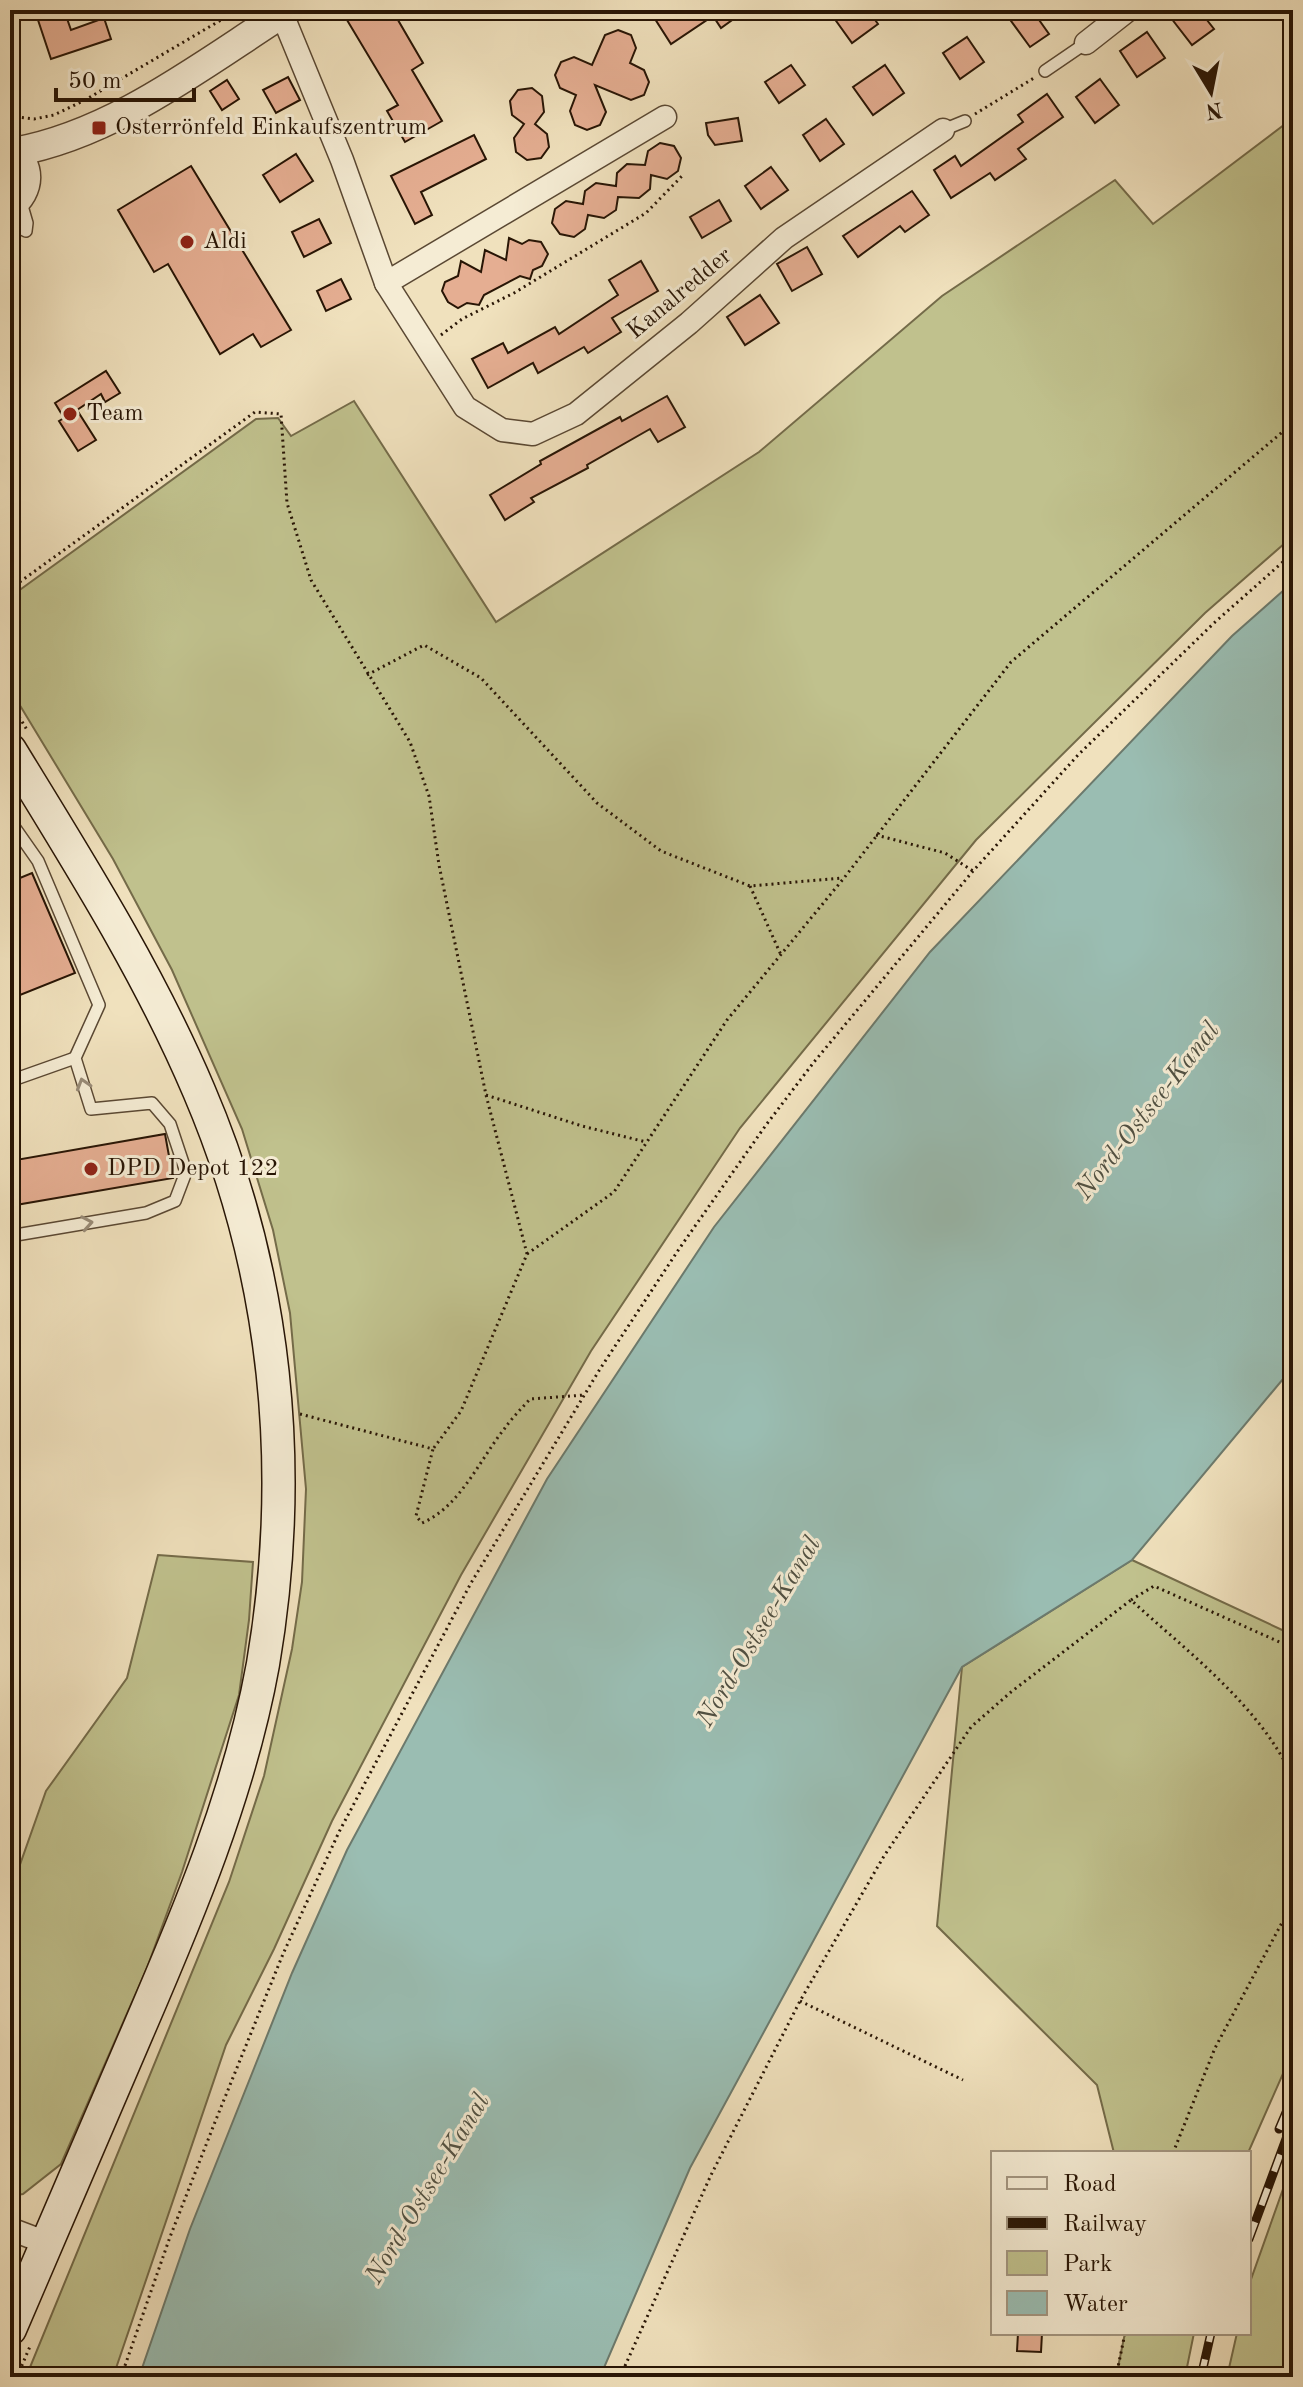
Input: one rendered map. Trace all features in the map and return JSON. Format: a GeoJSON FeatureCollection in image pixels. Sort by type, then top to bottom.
{"type":"FeatureCollection","features":[{"type":"Feature","properties":{"kind":"main road"},"geometry":{"type":"LineString","coordinates":[[10,750],[113,918],[162,1010],[200,1092],[230,1174],[253,1255],[278,1407],[279,1508],[274,1583],[262,1668],[238,1766],[191,1904],[47,2243],[21,2335]]}},
{"type":"Feature","properties":{"kind":"street"},"geometry":{"type":"LineString","coordinates":[[1086,43],[1128,10]]}},
{"type":"Feature","properties":{"kind":"street"},"geometry":{"type":"LineString","coordinates":[[15,184],[66,139],[162,92],[285,12]]}},
{"type":"Feature","properties":{"kind":"street","name":"Kanalredder"},"geometry":{"type":"LineString","coordinates":[[285,12],[386,283],[465,407],[502,430],[533,434],[576,414],[689,323],[784,238],[943,130]]}},
{"type":"Feature","properties":{"kind":"street"},"geometry":{"type":"LineString","coordinates":[[386,283],[665,117]]}},
{"type":"Feature","properties":{"kind":"street"},"geometry":{"type":"LineString","coordinates":[[10,2229],[47,2243]]}},
{"type":"Feature","properties":{"kind":"lane"},"geometry":{"type":"LineString","coordinates":[[1045,71],[1086,43]]}},
{"type":"Feature","properties":{"kind":"lane","name":"Kanalredder"},"geometry":{"type":"LineString","coordinates":[[943,130],[965,121]]}},
{"type":"Feature","properties":{"kind":"lane"},"geometry":{"type":"LineString","coordinates":[[10,821],[38,861],[99,1005],[75,1058],[91,1109],[152,1103],[170,1124],[186,1172],[175,1201],[146,1213],[10,1236]]}},
{"type":"Feature","properties":{"kind":"lane"},"geometry":{"type":"LineString","coordinates":[[10,1081],[75,1058]]}},
{"type":"Feature","properties":{"kind":"path"},"geometry":{"type":"LineString","coordinates":[[10,116],[34,119],[64,110],[238,10]]}},
{"type":"Feature","properties":{"kind":"path"},"geometry":{"type":"LineString","coordinates":[[965,121],[1045,71]]}},
{"type":"Feature","properties":{"kind":"path"},"geometry":{"type":"LineString","coordinates":[[426,346],[462,319],[514,293],[646,213],[683,175]]}},
{"type":"Feature","properties":{"kind":"path"},"geometry":{"type":"LineString","coordinates":[[10,589],[255,412],[281,414],[287,503],[311,580],[410,742],[429,796],[439,865],[486,1095],[527,1254]]}},
{"type":"Feature","properties":{"kind":"path"},"geometry":{"type":"LineString","coordinates":[[586,1395],[530,1399],[504,1428],[461,1489],[432,1518],[422,1523],[416,1516],[433,1449],[461,1411],[527,1254],[614,1192],[727,1020],[844,878],[1011,662],[1293,423]]}},
{"type":"Feature","properties":{"kind":"path"},"geometry":{"type":"LineString","coordinates":[[121,2377],[170,2237],[226,2094],[283,1954],[339,1832],[471,1583],[600,1369],[766,1125],[814,1062],[973,871],[1078,755],[1214,623],[1293,553]]}},
{"type":"Feature","properties":{"kind":"path"},"geometry":{"type":"LineString","coordinates":[[367,675],[424,645],[481,678],[597,803],[661,851],[750,886],[844,878]]}},
{"type":"Feature","properties":{"kind":"path"},"geometry":{"type":"LineString","coordinates":[[876,835],[945,853],[973,871]]}},
{"type":"Feature","properties":{"kind":"path"},"geometry":{"type":"LineString","coordinates":[[750,886],[781,955]]}},
{"type":"Feature","properties":{"kind":"path"},"geometry":{"type":"LineString","coordinates":[[486,1095],[582,1126],[646,1142]]}},
{"type":"Feature","properties":{"kind":"path"},"geometry":{"type":"LineString","coordinates":[[278,1407],[433,1449]]}},
{"type":"Feature","properties":{"kind":"path"},"geometry":{"type":"LineString","coordinates":[[620,2377],[711,2175],[800,2001],[884,1856],[971,1727],[1011,1692],[1131,1600],[1154,1586],[1293,1648]]}},
{"type":"Feature","properties":{"kind":"path"},"geometry":{"type":"LineString","coordinates":[[1131,1600],[1242,1705],[1261,1727],[1293,1778]]}},
{"type":"Feature","properties":{"kind":"path"},"geometry":{"type":"LineString","coordinates":[[1174,2151],[1215,2048],[1293,1902]]}},
{"type":"Feature","properties":{"kind":"path"},"geometry":{"type":"LineString","coordinates":[[800,2001],[963,2080]]}},
{"type":"Feature","properties":{"kind":"path"},"geometry":{"type":"LineString","coordinates":[[17,2377],[21,2335]]}},
{"type":"Feature","properties":{"kind":"path"},"geometry":{"type":"LineString","coordinates":[[1116,2377],[1125,2335]]}},
{"type":"Feature","properties":{"kind":"green space"},"geometry":{"type":"Polygon","coordinates":[[[1293,118],[1293,536],[1205,613],[976,840],[740,1128],[591,1351],[461,1575],[332,1821],[226,2045],[113,2377],[26,2377],[229,1882],[264,1776],[292,1649],[302,1582],[306,1489],[290,1313],[273,1230],[242,1129],[172,970],[113,859],[10,689],[10,597],[256,419],[278,418],[291,436],[354,401],[496,622],[759,452],[942,296],[1115,180],[1153,224],[1293,118]]]}},
{"type":"Feature","properties":{"kind":"green space"},"geometry":{"type":"Polygon","coordinates":[[[158,1555],[253,1562],[239,1695],[182,1872],[147,1968],[61,2164],[23,2194],[10,2196],[10,1893],[46,1791],[127,1678],[158,1555]]]}},
{"type":"Feature","properties":{"kind":"green space"},"geometry":{"type":"Polygon","coordinates":[[[1132,1560],[1293,1635],[1293,2051],[1249,2151],[1114,2151],[1097,2085],[937,1926],[962,1667],[1132,1560]]]}},
{"type":"Feature","properties":{"kind":"green space"},"geometry":{"type":"Polygon","coordinates":[[[1293,2161],[1293,2335],[1282,2377],[1227,2377],[1237,2335],[1251,2335],[1251,2279],[1293,2161]]]}},
{"type":"Feature","properties":{"kind":"green space"},"geometry":{"type":"Polygon","coordinates":[[[1125,2335],[1194,2335],[1185,2377],[1116,2377],[1125,2335]]]}},
{"type":"Feature","properties":{"kind":"water","name":"Nord-Ostsee-Kanal"},"geometry":{"type":"Polygon","coordinates":[[[1293,582],[1293,1378],[1283,1379],[1132,1560],[962,1667],[690,2168],[600,2377],[139,2377],[190,2229],[292,1973],[347,1850],[547,1479],[714,1227],[930,952],[1232,636],[1293,582]]]}},
{"type":"Feature","properties":{"kind":"building"},"geometry":{"type":"Polygon","coordinates":[[[64,10],[71,30],[104,18],[111,39],[51,59],[36,14],[64,10]]]}},
{"type":"Feature","properties":{"kind":"building"},"geometry":{"type":"Polygon","coordinates":[[[341,10],[415,10],[398,20],[423,63],[412,70],[442,121],[405,142],[387,111],[398,105],[341,10]]]}},
{"type":"Feature","properties":{"kind":"building"},"geometry":{"type":"Polygon","coordinates":[[[668,10],[746,10],[721,28],[713,16],[671,44],[655,19],[668,10]]]}},
{"type":"Feature","properties":{"kind":"building"},"geometry":{"type":"Polygon","coordinates":[[[845,10],[868,10],[878,24],[852,43],[834,18],[845,10]]]}},
{"type":"Feature","properties":{"kind":"building"},"geometry":{"type":"Polygon","coordinates":[[[1003,10],[1032,10],[1049,34],[1030,47],[1003,10]]]}},
{"type":"Feature","properties":{"kind":"building"},"geometry":{"type":"Polygon","coordinates":[[[1180,10],[1199,10],[1214,29],[1192,45],[1171,18],[1180,10]]]}},
{"type":"Feature","properties":{"kind":"building"},"geometry":{"type":"Polygon","coordinates":[[[618,30],[631,35],[636,48],[630,63],[644,70],[649,82],[644,95],[631,100],[595,85],[606,112],[600,125],[587,130],[575,125],[570,111],[576,95],[560,88],[555,75],[561,62],[574,57],[592,65],[605,35],[618,30]]]}},
{"type":"Feature","properties":{"kind":"building"},"geometry":{"type":"Polygon","coordinates":[[[1147,32],[1165,58],[1137,77],[1120,51],[1147,32]]]}},
{"type":"Feature","properties":{"kind":"building"},"geometry":{"type":"Polygon","coordinates":[[[967,37],[984,62],[960,79],[943,53],[967,37]]]}},
{"type":"Feature","properties":{"kind":"building"},"geometry":{"type":"Polygon","coordinates":[[[791,65],[805,85],[779,103],[765,82],[791,65]]]}},
{"type":"Feature","properties":{"kind":"building"},"geometry":{"type":"Polygon","coordinates":[[[885,65],[904,93],[873,115],[853,87],[885,65]]]}},
{"type":"Feature","properties":{"kind":"building"},"geometry":{"type":"Polygon","coordinates":[[[288,77],[300,100],[276,113],[263,90],[288,77]]]}},
{"type":"Feature","properties":{"kind":"building"},"geometry":{"type":"Polygon","coordinates":[[[1100,79],[1119,105],[1095,123],[1076,97],[1100,79]]]}},
{"type":"Feature","properties":{"kind":"building"},"geometry":{"type":"Polygon","coordinates":[[[227,80],[239,99],[222,110],[210,91],[227,80]]]}},
{"type":"Feature","properties":{"kind":"building"},"geometry":{"type":"Polygon","coordinates":[[[532,88],[542,96],[544,112],[535,124],[547,134],[549,147],[541,158],[527,160],[516,152],[514,138],[524,124],[512,115],[510,101],[518,90],[532,88]]]}},
{"type":"Feature","properties":{"kind":"building"},"geometry":{"type":"Polygon","coordinates":[[[1047,94],[1063,117],[1018,149],[1026,159],[995,180],[990,173],[951,198],[934,170],[955,156],[961,166],[1023,122],[1018,115],[1047,94]]]}},
{"type":"Feature","properties":{"kind":"building"},"geometry":{"type":"Polygon","coordinates":[[[738,118],[742,141],[715,145],[708,135],[706,123],[738,118]]]}},
{"type":"Feature","properties":{"kind":"building"},"geometry":{"type":"Polygon","coordinates":[[[826,119],[844,144],[820,161],[803,135],[826,119]]]}},
{"type":"Feature","properties":{"kind":"building"},"geometry":{"type":"Polygon","coordinates":[[[474,135],[486,159],[421,192],[432,215],[415,224],[391,176],[474,135]]]}},
{"type":"Feature","properties":{"kind":"building"},"geometry":{"type":"Polygon","coordinates":[[[660,143],[674,146],[681,158],[678,171],[667,179],[651,175],[650,189],[639,198],[618,197],[616,210],[604,218],[588,215],[585,229],[574,237],[560,234],[552,223],[555,209],[566,201],[583,204],[585,191],[596,183],[616,186],[617,173],[627,164],[645,165],[648,151],[660,143]]]}},
{"type":"Feature","properties":{"kind":"building"},"geometry":{"type":"Polygon","coordinates":[[[296,154],[313,181],[280,202],[263,175],[296,154]]]}},
{"type":"Feature","properties":{"kind":"building","name":"Aldi"},"geometry":{"type":"Polygon","coordinates":[[[191,166],[291,330],[261,347],[253,334],[220,354],[168,264],[154,272],[118,210],[191,166]]]}},
{"type":"Feature","properties":{"kind":"building"},"geometry":{"type":"Polygon","coordinates":[[[771,167],[788,190],[761,209],[745,186],[771,167]]]}},
{"type":"Feature","properties":{"kind":"building"},"geometry":{"type":"Polygon","coordinates":[[[912,191],[929,215],[905,232],[900,226],[858,257],[843,236],[912,191]]]}},
{"type":"Feature","properties":{"kind":"building"},"geometry":{"type":"Polygon","coordinates":[[[719,200],[731,221],[702,238],[690,217],[719,200]]]}},
{"type":"Feature","properties":{"kind":"building"},"geometry":{"type":"Polygon","coordinates":[[[319,219],[331,243],[304,257],[292,232],[319,219]]]}},
{"type":"Feature","properties":{"kind":"building"},"geometry":{"type":"Polygon","coordinates":[[[509,238],[522,244],[529,240],[541,242],[548,254],[542,266],[533,270],[530,279],[520,276],[484,295],[479,305],[467,303],[458,308],[448,302],[442,291],[445,282],[458,276],[461,261],[481,272],[485,250],[506,260],[509,238]]]}},
{"type":"Feature","properties":{"kind":"building"},"geometry":{"type":"Polygon","coordinates":[[[807,247],[822,274],[792,291],[777,264],[807,247]]]}},
{"type":"Feature","properties":{"kind":"building"},"geometry":{"type":"Polygon","coordinates":[[[641,261],[658,291],[612,318],[621,332],[588,353],[584,347],[538,373],[533,363],[488,388],[472,359],[503,343],[508,353],[555,327],[559,334],[618,295],[609,280],[641,261]]]}},
{"type":"Feature","properties":{"kind":"building"},"geometry":{"type":"Polygon","coordinates":[[[341,279],[351,299],[326,311],[317,291],[341,279]]]}},
{"type":"Feature","properties":{"kind":"building"},"geometry":{"type":"Polygon","coordinates":[[[760,295],[779,323],[745,345],[727,317],[760,295]]]}},
{"type":"Feature","properties":{"kind":"building","name":"Team"},"geometry":{"type":"Polygon","coordinates":[[[106,371],[120,393],[105,402],[101,394],[77,410],[96,440],[78,451],[59,421],[64,418],[55,403],[106,371]]]}},
{"type":"Feature","properties":{"kind":"building"},"geometry":{"type":"Polygon","coordinates":[[[667,396],[685,427],[658,442],[650,429],[587,465],[588,468],[531,498],[534,502],[505,520],[490,495],[541,464],[540,461],[620,417],[622,421],[667,396]]]}},
{"type":"Feature","properties":{"kind":"building"},"geometry":{"type":"Polygon","coordinates":[[[32,873],[75,973],[10,999],[10,882],[32,873]]]}},
{"type":"Feature","properties":{"kind":"building","name":"DPD Depot 122"},"geometry":{"type":"Polygon","coordinates":[[[165,1134],[173,1178],[10,1206],[10,1161],[165,1134]]]}},
{"type":"Feature","properties":{"kind":"building"},"geometry":{"type":"Polygon","coordinates":[[[1018,2335],[1042,2335],[1041,2352],[1017,2351],[1018,2335]]]}},
{"type":"Feature","properties":{"kind":"railway"},"geometry":{"type":"LineString","coordinates":[[1279,2129],[1293,2096]]}},
{"type":"Feature","properties":{"kind":"railway"},"geometry":{"type":"LineString","coordinates":[[1251,2234],[1293,2120]]}},
{"type":"Feature","properties":{"kind":"railway"},"geometry":{"type":"LineString","coordinates":[[1201,2377],[1211,2335]]}},
{"type":"Feature","properties":{"kind":"place","name":"Osterrönfeld Einkaufszentrum"},"geometry":{"type":"Point","coordinates":[99,128]}},
{"type":"Feature","properties":{"kind":"place","name":"Aldi"},"geometry":{"type":"Point","coordinates":[187,242]}},
{"type":"Feature","properties":{"kind":"place","name":"Team"},"geometry":{"type":"Point","coordinates":[70,414]}},
{"type":"Feature","properties":{"kind":"place","name":"DPD Depot 122"},"geometry":{"type":"Point","coordinates":[91,1169]}}]}
